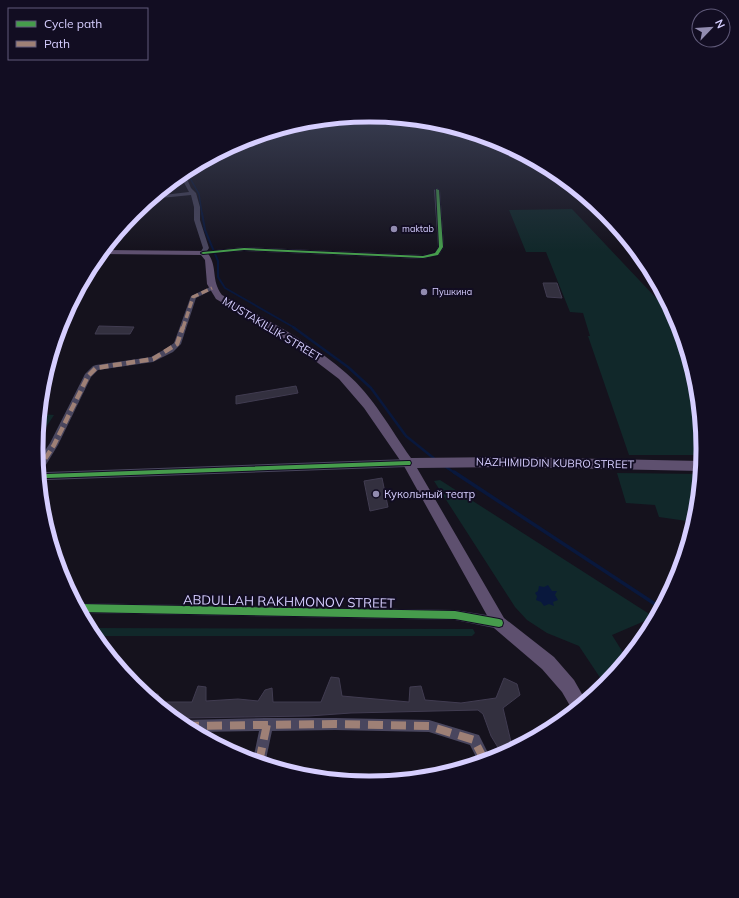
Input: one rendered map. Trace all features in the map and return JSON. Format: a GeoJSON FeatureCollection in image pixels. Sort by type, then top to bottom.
{"type":"FeatureCollection","features":[{"type":"Feature","properties":{"kind":"main road"},"geometry":{"type":"LineString","coordinates":[[109,252],[206,253]]}},
{"type":"Feature","properties":{"kind":"main road","name":"MUSTAKILLIK STREET"},"geometry":{"type":"LineString","coordinates":[[206,253],[210,260],[209,280],[212,288],[219,297],[297,342],[343,376],[368,405],[408,463],[498,623],[548,663],[568,686],[577,701]]}},
{"type":"Feature","properties":{"kind":"main road","name":"NAZHIMIDDIN KUBRO STREET"},"geometry":{"type":"LineString","coordinates":[[408,463],[447,462],[695,466]]}},
{"type":"Feature","properties":{"kind":"street"},"geometry":{"type":"LineString","coordinates":[[185,180],[189,189],[193,193],[197,207],[196,220],[206,248],[206,253],[220,250],[244,249],[423,257],[436,254],[441,247],[437,190]]}},
{"type":"Feature","properties":{"kind":"street"},"geometry":{"type":"LineString","coordinates":[[163,197],[193,193]]}},
{"type":"Feature","properties":{"kind":"street"},"geometry":{"type":"LineString","coordinates":[[44,461],[58,438],[88,376],[96,368],[153,359],[170,350],[177,344],[193,297],[212,288]]}},
{"type":"Feature","properties":{"kind":"street"},"geometry":{"type":"LineString","coordinates":[[45,477],[408,463]]}},
{"type":"Feature","properties":{"kind":"street","name":"ABDULLAH RAKHMONOV STREET"},"geometry":{"type":"LineString","coordinates":[[85,608],[455,615],[498,623]]}},
{"type":"Feature","properties":{"kind":"street"},"geometry":{"type":"LineString","coordinates":[[260,756],[267,724]]}},
{"type":"Feature","properties":{"kind":"street"},"geometry":{"type":"LineString","coordinates":[[197,726],[267,724],[429,726],[474,740],[482,755]]}},
{"type":"Feature","properties":{"kind":"green space"},"geometry":{"type":"Polygon","coordinates":[[[547,175],[569,191],[548,178],[547,175]]]}},
{"type":"Feature","properties":{"kind":"green space"},"geometry":{"type":"Polygon","coordinates":[[[572,209],[660,302],[679,344],[690,385],[695,428],[696,455],[629,455],[588,336],[590,336],[583,313],[570,312],[546,252],[526,252],[509,210],[572,209]]]}},
{"type":"Feature","properties":{"kind":"green space"},"geometry":{"type":"Polygon","coordinates":[[[45,414],[54,415],[44,430],[45,414]]]}},
{"type":"Feature","properties":{"kind":"green space"},"geometry":{"type":"Polygon","coordinates":[[[617,473],[695,474],[688,521],[659,517],[655,505],[626,503],[617,473]]]}},
{"type":"Feature","properties":{"kind":"green space"},"geometry":{"type":"Polygon","coordinates":[[[440,480],[650,615],[647,620],[612,635],[624,654],[601,679],[579,646],[547,633],[527,620],[515,607],[434,481],[440,480]]]}},
{"type":"Feature","properties":{"kind":"green space"},"geometry":{"type":"Polygon","coordinates":[[[97,628],[473,629],[475,633],[472,636],[102,636],[97,628]]]}},
{"type":"Feature","properties":{"kind":"water"},"geometry":{"type":"Polygon","coordinates":[[[548,585],[552,591],[557,591],[555,595],[558,600],[553,602],[554,606],[549,604],[544,606],[541,602],[536,600],[537,596],[535,593],[538,591],[539,586],[544,587],[548,585]]]}},
{"type":"Feature","properties":{"kind":"building"},"geometry":{"type":"Polygon","coordinates":[[[543,283],[557,283],[562,298],[547,297],[543,283]]]}},
{"type":"Feature","properties":{"kind":"building"},"geometry":{"type":"Polygon","coordinates":[[[99,326],[134,327],[130,334],[95,334],[99,326]]]}},
{"type":"Feature","properties":{"kind":"building"},"geometry":{"type":"Polygon","coordinates":[[[296,386],[298,393],[236,404],[236,396],[296,386]]]}},
{"type":"Feature","properties":{"kind":"building","name":"Кукольный театр"},"geometry":{"type":"Polygon","coordinates":[[[382,478],[388,507],[370,511],[364,481],[382,478]]]}},
{"type":"Feature","properties":{"kind":"building"},"geometry":{"type":"Polygon","coordinates":[[[331,677],[339,678],[342,696],[409,702],[410,687],[421,686],[425,700],[461,703],[496,698],[504,678],[517,684],[520,695],[503,708],[512,743],[499,749],[491,736],[483,714],[478,710],[351,713],[309,716],[185,718],[164,702],[192,702],[198,686],[206,687],[206,701],[238,699],[258,701],[265,690],[272,688],[273,702],[321,702],[331,677]]]}},
{"type":"Feature","properties":{"kind":"waterway"},"geometry":{"type":"LineString","coordinates":[[189,177],[199,194],[202,214]]}},
{"type":"Feature","properties":{"kind":"waterway"},"geometry":{"type":"LineString","coordinates":[[202,213],[205,230],[218,261],[218,277],[225,288],[295,328]]}},
{"type":"Feature","properties":{"kind":"waterway"},"geometry":{"type":"LineString","coordinates":[[293,327],[348,367],[371,388],[406,436],[436,460]]}},
{"type":"Feature","properties":{"kind":"waterway"},"geometry":{"type":"LineString","coordinates":[[443,465],[455,473]]}},
{"type":"Feature","properties":{"kind":"waterway"},"geometry":{"type":"LineString","coordinates":[[454,472],[656,605]]}},
{"type":"Feature","properties":{"kind":"marked path"},"geometry":{"type":"LineString","coordinates":[[44,461],[54,445],[88,376],[96,368],[153,359],[170,350],[177,344],[193,297],[212,288]]}},
{"type":"Feature","properties":{"kind":"marked path"},"geometry":{"type":"LineString","coordinates":[[260,756],[267,724]]}},
{"type":"Feature","properties":{"kind":"marked path"},"geometry":{"type":"LineString","coordinates":[[197,726],[335,724],[429,726],[474,740],[482,755]]}},
{"type":"Feature","properties":{"kind":"cycle path"},"geometry":{"type":"LineString","coordinates":[[203,253],[244,249],[423,257],[437,254],[441,247],[437,190]]}},
{"type":"Feature","properties":{"kind":"cycle path"},"geometry":{"type":"LineString","coordinates":[[45,477],[408,463]]}},
{"type":"Feature","properties":{"kind":"cycle path"},"geometry":{"type":"LineString","coordinates":[[85,608],[455,615],[499,623]]}},
{"type":"Feature","properties":{"kind":"place","name":"maktab"},"geometry":{"type":"Point","coordinates":[394,229]}},
{"type":"Feature","properties":{"kind":"place","name":"Пушкина"},"geometry":{"type":"Point","coordinates":[424,292]}},
{"type":"Feature","properties":{"kind":"place","name":"Кукольный театр"},"geometry":{"type":"Point","coordinates":[376,494]}}]}
